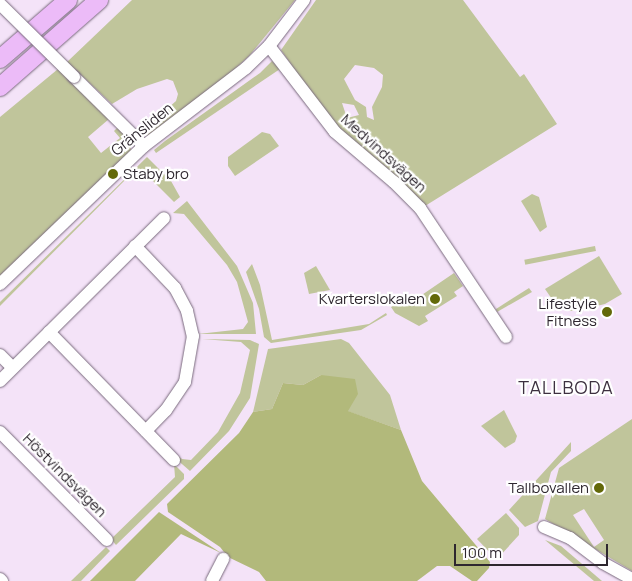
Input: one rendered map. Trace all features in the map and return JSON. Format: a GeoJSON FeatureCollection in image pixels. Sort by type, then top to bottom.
{"type":"FeatureCollection","features":[{"type":"Feature","properties":{"kind":"highway"},"geometry":{"type":"LineString","coordinates":[[0,60],[68,0]]}},
{"type":"Feature","properties":{"kind":"highway"},"geometry":{"type":"LineString","coordinates":[[0,87],[99,0]]}},
{"type":"Feature","properties":{"kind":"highway"},"geometry":{"type":"LineString","coordinates":[[0,53],[27,37]]}},
{"type":"Feature","properties":{"kind":"street","name":"Gränsliden"},"geometry":{"type":"LineString","coordinates":[[0,284],[144,146],[235,79],[269,46],[304,0]]}},
{"type":"Feature","properties":{"kind":"street"},"geometry":{"type":"LineString","coordinates":[[0,4],[144,146]]}},
{"type":"Feature","properties":{"kind":"street","name":"Medvindsvägen"},"geometry":{"type":"LineString","coordinates":[[269,46],[335,132],[403,190],[420,208],[506,337]]}},
{"type":"Feature","properties":{"kind":"street"},"geometry":{"type":"LineString","coordinates":[[0,381],[164,218]]}},
{"type":"Feature","properties":{"kind":"street"},"geometry":{"type":"LineString","coordinates":[[136,246],[178,293],[193,336],[185,382],[166,410],[146,431]]}},
{"type":"Feature","properties":{"kind":"street"},"geometry":{"type":"LineString","coordinates":[[49,332],[174,460]]}},
{"type":"Feature","properties":{"kind":"street"},"geometry":{"type":"LineString","coordinates":[[0,355],[13,368]]}},
{"type":"Feature","properties":{"kind":"street","name":"Höstvindsvägen"},"geometry":{"type":"LineString","coordinates":[[0,432],[106,540]]}},
{"type":"Feature","properties":{"kind":"street"},"geometry":{"type":"LineString","coordinates":[[544,527],[570,538],[603,563],[632,579]]}},
{"type":"Feature","properties":{"kind":"street"},"geometry":{"type":"LineString","coordinates":[[212,581],[223,559]]}},
{"type":"Feature","properties":{"kind":"green space"},"geometry":{"type":"Polygon","coordinates":[[[132,0],[295,0],[249,56],[223,80],[147,136],[142,131],[176,101],[178,94],[173,81],[167,79],[137,89],[112,104],[67,62],[132,0]]]}},
{"type":"Feature","properties":{"kind":"green space"},"geometry":{"type":"Polygon","coordinates":[[[316,0],[463,0],[520,77],[524,74],[557,124],[425,206],[351,141],[324,112],[281,50],[316,0]],[[355,65],[344,79],[355,100],[366,107],[367,117],[374,120],[372,107],[382,87],[383,75],[374,68],[355,65]],[[342,103],[347,118],[359,115],[354,105],[342,103]]]}},
{"type":"Feature","properties":{"kind":"green space"},"geometry":{"type":"Polygon","coordinates":[[[272,61],[280,69],[156,153],[154,150],[165,141],[260,73],[272,61]]]}},
{"type":"Feature","properties":{"kind":"green space"},"geometry":{"type":"Polygon","coordinates":[[[58,69],[109,119],[88,137],[101,153],[120,138],[114,131],[118,127],[130,142],[131,151],[0,276],[0,117],[58,69]]]}},
{"type":"Feature","properties":{"kind":"green space"},"geometry":{"type":"Polygon","coordinates":[[[262,132],[270,134],[279,146],[235,176],[228,166],[228,157],[262,132]]]}},
{"type":"Feature","properties":{"kind":"green space"},"geometry":{"type":"Polygon","coordinates":[[[147,157],[171,181],[180,197],[174,202],[143,171],[132,173],[0,306],[0,302],[147,157]]]}},
{"type":"Feature","properties":{"kind":"green space"},"geometry":{"type":"Polygon","coordinates":[[[532,194],[539,197],[547,227],[540,232],[521,201],[532,194]]]}},
{"type":"Feature","properties":{"kind":"green space"},"geometry":{"type":"Polygon","coordinates":[[[187,201],[237,266],[253,303],[256,334],[198,334],[243,329],[248,322],[237,282],[227,265],[184,214],[173,213],[187,201]]]}},
{"type":"Feature","properties":{"kind":"green space"},"geometry":{"type":"Polygon","coordinates":[[[595,246],[596,251],[525,265],[524,260],[595,246]]]}},
{"type":"Feature","properties":{"kind":"green space"},"geometry":{"type":"Polygon","coordinates":[[[599,256],[622,294],[605,304],[588,308],[570,311],[558,308],[545,289],[599,256]]]}},
{"type":"Feature","properties":{"kind":"green space"},"geometry":{"type":"Polygon","coordinates":[[[252,264],[260,285],[272,340],[369,324],[386,313],[387,315],[361,330],[271,343],[264,337],[259,309],[246,272],[252,264]]]}},
{"type":"Feature","properties":{"kind":"green space"},"geometry":{"type":"Polygon","coordinates":[[[316,266],[330,290],[309,294],[304,273],[316,266]]]}},
{"type":"Feature","properties":{"kind":"green space"},"geometry":{"type":"Polygon","coordinates":[[[454,273],[463,286],[454,292],[457,296],[425,316],[428,321],[419,326],[395,313],[391,307],[408,295],[413,301],[454,273]]]}},
{"type":"Feature","properties":{"kind":"green space"},"geometry":{"type":"Polygon","coordinates":[[[529,288],[532,292],[497,312],[496,309],[529,288]]]}},
{"type":"Feature","properties":{"kind":"green space"},"geometry":{"type":"Polygon","coordinates":[[[202,339],[250,340],[259,344],[250,398],[229,431],[190,471],[175,458],[177,455],[182,459],[191,460],[218,432],[240,393],[250,350],[241,342],[202,339]]]}},
{"type":"Feature","properties":{"kind":"green space"},"geometry":{"type":"Polygon","coordinates":[[[341,339],[349,343],[390,395],[401,430],[347,411],[321,375],[303,385],[283,383],[272,409],[253,412],[268,349],[341,339]]]}},
{"type":"Feature","properties":{"kind":"green space"},"geometry":{"type":"Polygon","coordinates":[[[321,375],[355,379],[358,394],[348,411],[401,430],[422,481],[490,562],[489,568],[477,581],[472,581],[450,566],[437,566],[417,581],[266,581],[259,572],[228,557],[220,547],[168,512],[167,504],[239,433],[253,412],[272,409],[283,383],[303,385],[321,375]]]}},
{"type":"Feature","properties":{"kind":"green space"},"geometry":{"type":"Polygon","coordinates":[[[504,410],[517,436],[515,442],[505,448],[481,426],[504,410]]]}},
{"type":"Feature","properties":{"kind":"green space","name":"Tallbovallen"},"geometry":{"type":"Polygon","coordinates":[[[632,419],[632,571],[545,519],[559,468],[632,419]],[[584,509],[573,515],[594,547],[604,540],[584,509]]]}},
{"type":"Feature","properties":{"kind":"green space"},"geometry":{"type":"Polygon","coordinates":[[[571,442],[571,451],[551,472],[538,521],[525,527],[509,510],[571,442]]]}},
{"type":"Feature","properties":{"kind":"green space"},"geometry":{"type":"Polygon","coordinates":[[[174,464],[184,474],[184,479],[116,545],[111,539],[175,477],[174,464]]]}},
{"type":"Feature","properties":{"kind":"green space"},"geometry":{"type":"Polygon","coordinates":[[[159,512],[221,553],[181,534],[135,581],[90,581],[159,512]]]}},
{"type":"Feature","properties":{"kind":"green space"},"geometry":{"type":"Polygon","coordinates":[[[506,513],[519,528],[519,535],[499,557],[495,558],[477,539],[506,513]]]}},
{"type":"Feature","properties":{"kind":"green space"},"geometry":{"type":"Polygon","coordinates":[[[545,540],[561,546],[602,581],[594,581],[545,540]]]}},
{"type":"Feature","properties":{"kind":"green space"},"geometry":{"type":"Polygon","coordinates":[[[106,547],[110,551],[81,581],[71,581],[106,547]]]}},
{"type":"Feature","properties":{"kind":"place","name":"Staby bro"},"geometry":{"type":"Point","coordinates":[113,174]}},
{"type":"Feature","properties":{"kind":"place","name":"Kvarterslokalen"},"geometry":{"type":"Point","coordinates":[435,299]}},
{"type":"Feature","properties":{"kind":"place","name":"Lifestyle Fitness"},"geometry":{"type":"Point","coordinates":[607,312]}},
{"type":"Feature","properties":{"kind":"place","name":"Tallbovallen"},"geometry":{"type":"Point","coordinates":[599,488]}},
{"type":"Feature","properties":{"kind":"district","name":"TALLBODA"},"geometry":{"type":"Point","coordinates":[566,387]}}]}
